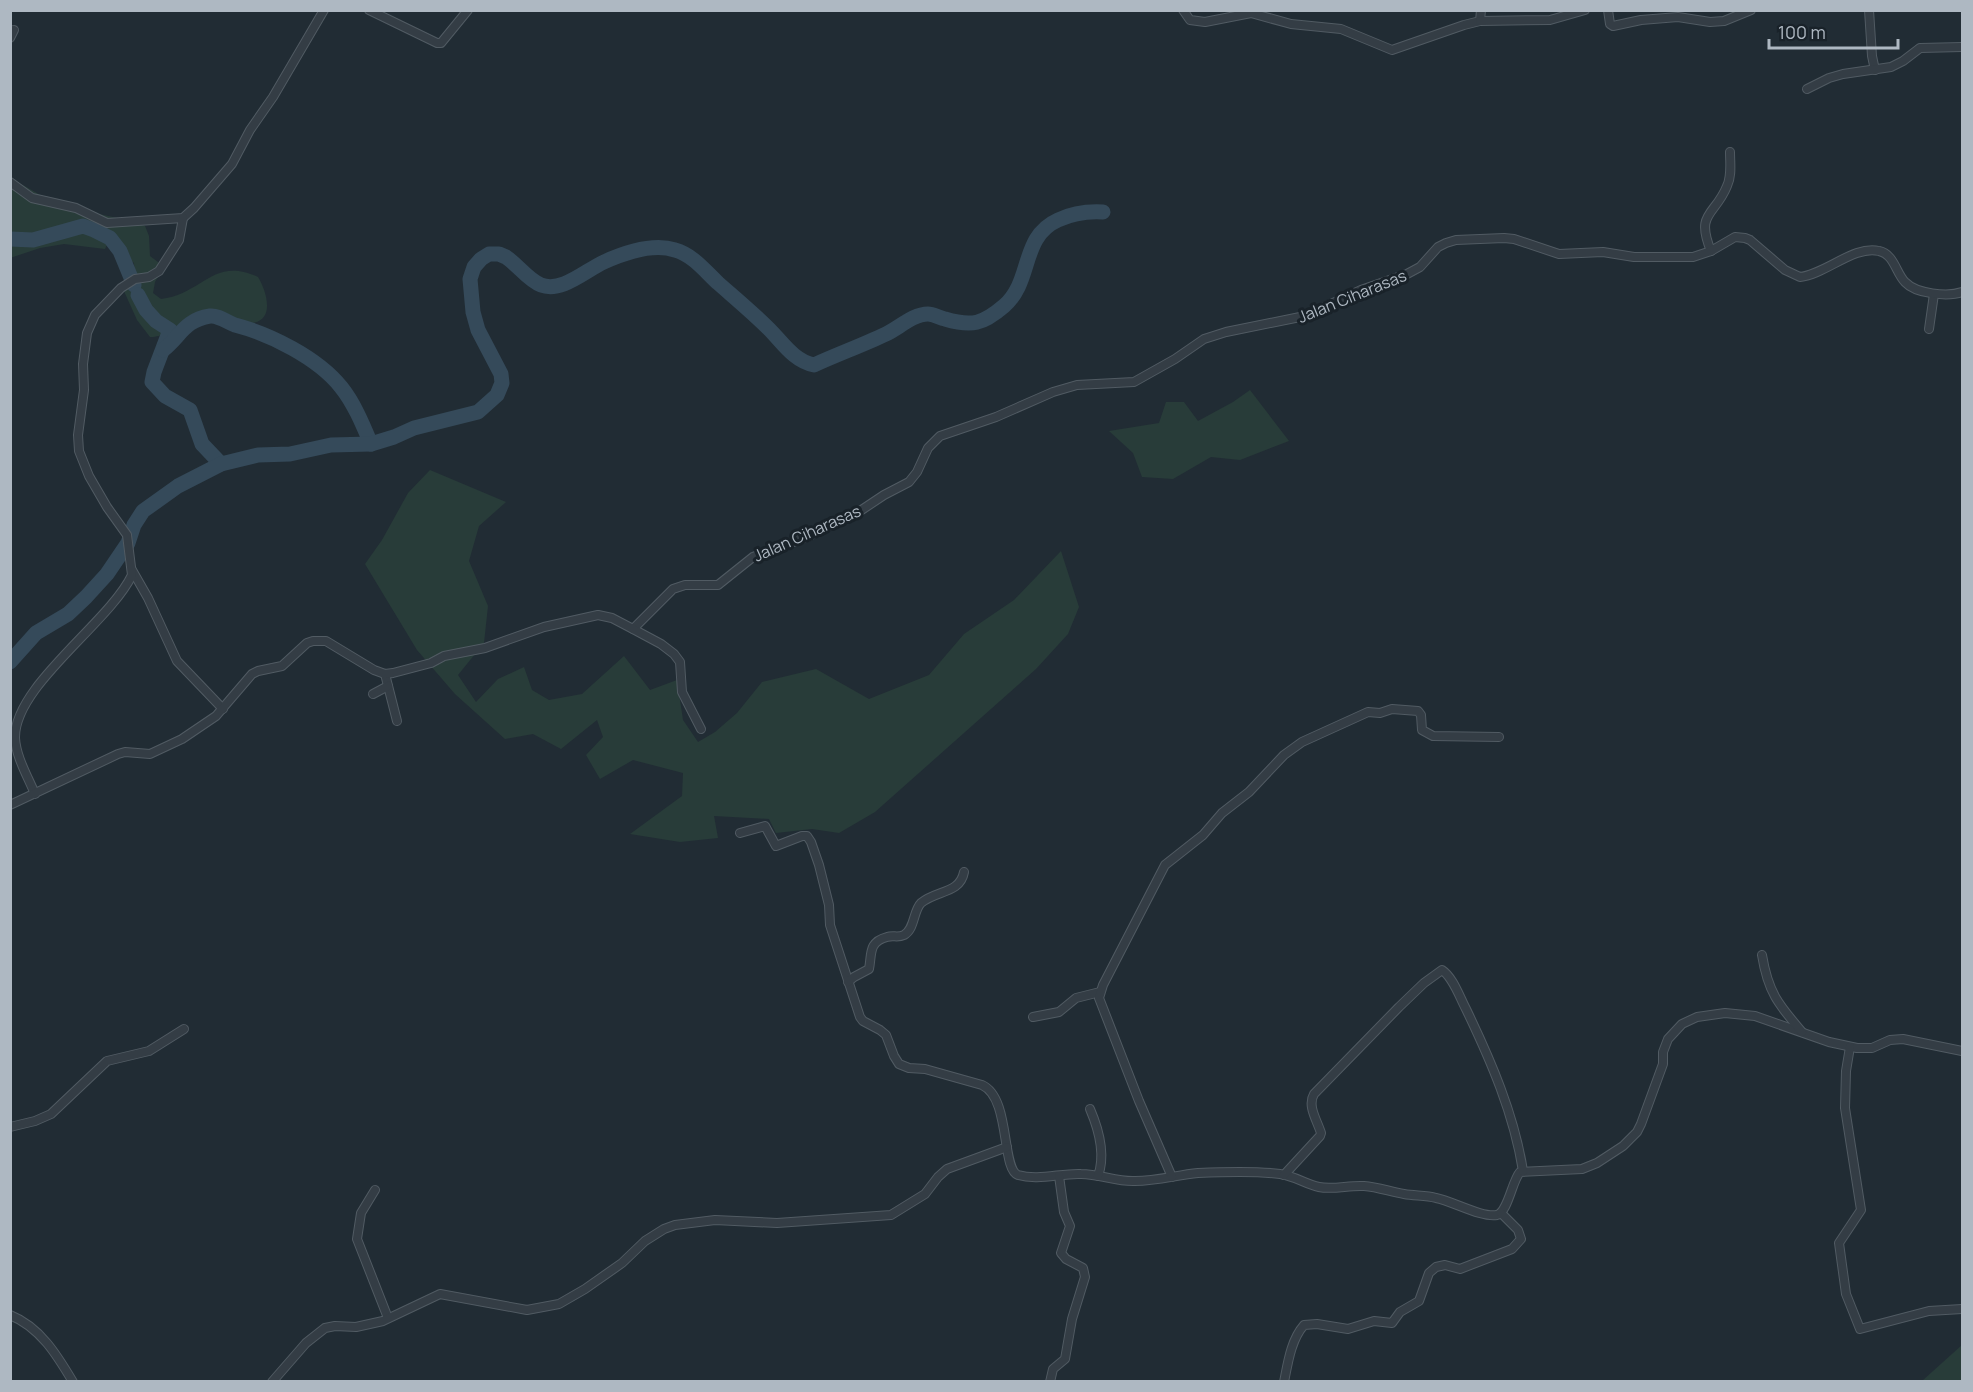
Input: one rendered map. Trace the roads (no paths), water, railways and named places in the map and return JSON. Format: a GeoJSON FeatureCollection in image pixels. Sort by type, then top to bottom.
{"type":"FeatureCollection","features":[{"type":"Feature","properties":{"kind":"street"},"geometry":{"type":"LineString","coordinates":[[224,709],[177,661],[148,598],[132,570],[128,537],[89,477],[79,451],[84,390],[83,364],[88,328],[101,307],[121,288],[134,279],[155,274],[162,267],[179,240],[183,218],[232,164],[250,130],[273,97],[324,10]]}},
{"type":"Feature","properties":{"kind":"street"},"geometry":{"type":"LineString","coordinates":[[369,10],[441,44],[468,10]]}},
{"type":"Feature","properties":{"kind":"street"},"geometry":{"type":"LineString","coordinates":[[1183,10],[1190,20],[1205,22],[1251,12],[1291,24],[1341,29],[1392,50],[1480,21],[1550,20],[1585,10]]}},
{"type":"Feature","properties":{"kind":"street"},"geometry":{"type":"LineString","coordinates":[[1480,21],[1481,10]]}},
{"type":"Feature","properties":{"kind":"street"},"geometry":{"type":"LineString","coordinates":[[1608,10],[1610,24],[1613,26],[1641,20],[1678,17],[1702,22],[1724,21],[1751,10]]}},
{"type":"Feature","properties":{"kind":"street"},"geometry":{"type":"LineString","coordinates":[[1869,10],[1875,70]]}},
{"type":"Feature","properties":{"kind":"street"},"geometry":{"type":"LineString","coordinates":[[1807,89],[1829,78],[1875,70],[1899,63],[1920,48],[1962,47]]}},
{"type":"Feature","properties":{"kind":"street"},"geometry":{"type":"LineString","coordinates":[[1711,251],[1706,235],[1705,220],[1728,185],[1730,152]]}},
{"type":"Feature","properties":{"kind":"street"},"geometry":{"type":"LineString","coordinates":[[10,182],[32,198],[76,208],[107,223],[183,218]]}},
{"type":"Feature","properties":{"kind":"street","name":"Jalan Ciharasas"},"geometry":{"type":"LineString","coordinates":[[633,629],[673,589],[685,585],[718,585],[753,557],[809,536],[861,511],[884,495],[909,482],[917,472],[928,448],[940,436],[996,417],[1053,392],[1077,385],[1134,382],[1175,359],[1204,339],[1226,332],[1305,316],[1361,290],[1407,274],[1420,267],[1438,247],[1456,240],[1514,238],[1558,254],[1603,252],[1644,257],[1693,256],[1711,251],[1735,237],[1745,238],[1785,270],[1800,277],[1822,271],[1844,258],[1861,252],[1881,251],[1895,264],[1903,280],[1911,288],[1934,294],[1954,295],[1962,292]]}},
{"type":"Feature","properties":{"kind":"street"},"geometry":{"type":"LineString","coordinates":[[1929,329],[1934,294]]}},
{"type":"Feature","properties":{"kind":"street"},"geometry":{"type":"LineString","coordinates":[[35,794],[16,742],[17,719],[41,682],[118,596],[130,579],[132,570]]}},
{"type":"Feature","properties":{"kind":"street"},"geometry":{"type":"LineString","coordinates":[[10,805],[118,754],[159,752],[196,730],[224,709],[252,675],[264,669],[282,666],[312,641],[326,641],[363,664],[385,674],[431,663],[444,656],[485,648],[544,627],[591,615],[604,615],[670,650],[680,662],[682,692],[701,729]]}},
{"type":"Feature","properties":{"kind":"street"},"geometry":{"type":"LineString","coordinates":[[385,674],[397,721]]}},
{"type":"Feature","properties":{"kind":"street"},"geometry":{"type":"LineString","coordinates":[[373,694],[388,686]]}},
{"type":"Feature","properties":{"kind":"street"},"geometry":{"type":"LineString","coordinates":[[1172,1177],[1100,1004],[1100,992],[1165,865],[1203,835],[1222,813],[1249,792],[1284,755],[1302,742],[1368,712],[1380,713],[1392,709],[1418,711],[1421,715],[1422,730],[1433,736],[1499,738]]}},
{"type":"Feature","properties":{"kind":"street"},"geometry":{"type":"LineString","coordinates":[[740,833],[765,826],[776,846],[807,836],[824,883],[830,924],[860,1017],[886,1035],[899,1064],[909,1068],[925,1069],[989,1089],[997,1102],[1012,1168],[1018,1175],[1082,1174],[1121,1181],[1198,1173],[1284,1175],[1319,1187],[1365,1186],[1407,1195],[1438,1198],[1496,1215],[1501,1213],[1515,1178],[1523,1171],[1582,1169],[1597,1163],[1623,1146],[1637,1132],[1663,1064],[1663,1052],[1668,1038],[1689,1020],[1725,1013],[1747,1014],[1775,1022],[1803,1034],[1850,1047],[1872,1048],[1903,1039],[1962,1051]]}},
{"type":"Feature","properties":{"kind":"street"},"geometry":{"type":"LineString","coordinates":[[848,982],[869,969],[870,950],[873,944],[887,937],[895,938],[904,935],[909,930],[916,909],[921,903],[957,886],[964,872]]}},
{"type":"Feature","properties":{"kind":"street"},"geometry":{"type":"LineString","coordinates":[[1762,956],[1765,977],[1773,997],[1803,1034]]}},
{"type":"Feature","properties":{"kind":"street"},"geometry":{"type":"LineString","coordinates":[[1284,1175],[1320,1136],[1321,1133],[1311,1107],[1314,1094],[1399,1007],[1424,983],[1442,970],[1447,973],[1460,998],[1500,1086],[1520,1149],[1523,1171]]}},
{"type":"Feature","properties":{"kind":"street"},"geometry":{"type":"LineString","coordinates":[[1033,1017],[1059,1012],[1076,998],[1100,992]]}},
{"type":"Feature","properties":{"kind":"street"},"geometry":{"type":"LineString","coordinates":[[10,1127],[35,1121],[51,1114],[107,1061],[149,1051],[184,1029]]}},
{"type":"Feature","properties":{"kind":"street"},"geometry":{"type":"LineString","coordinates":[[1850,1047],[1846,1071],[1845,1108],[1861,1210],[1839,1243],[1846,1293],[1860,1329],[1929,1311],[1962,1309]]}},
{"type":"Feature","properties":{"kind":"street"},"geometry":{"type":"LineString","coordinates":[[1090,1109],[1098,1131],[1102,1155],[1102,1166],[1098,1176]]}},
{"type":"Feature","properties":{"kind":"street"},"geometry":{"type":"LineString","coordinates":[[272,1382],[306,1343],[326,1328],[356,1327],[388,1318],[440,1294],[527,1310],[559,1304],[622,1263],[655,1234],[675,1225],[715,1220],[777,1223],[891,1215],[925,1194],[947,1169],[1007,1147]]}},
{"type":"Feature","properties":{"kind":"street"},"geometry":{"type":"LineString","coordinates":[[1050,1382],[1053,1369],[1065,1359],[1071,1319],[1085,1277],[1083,1268],[1066,1259],[1061,1253],[1070,1226],[1064,1212],[1059,1176]]}},
{"type":"Feature","properties":{"kind":"street"},"geometry":{"type":"LineString","coordinates":[[375,1190],[361,1213],[357,1239],[388,1318]]}},
{"type":"Feature","properties":{"kind":"street"},"geometry":{"type":"LineString","coordinates":[[1284,1382],[1291,1350],[1304,1325],[1317,1324],[1348,1329],[1374,1322],[1392,1323],[1400,1312],[1419,1301],[1429,1273],[1436,1267],[1445,1265],[1460,1269],[1512,1249],[1521,1239],[1520,1233],[1501,1213]]}},
{"type":"Feature","properties":{"kind":"street"},"geometry":{"type":"LineString","coordinates":[[10,1315],[28,1324],[39,1333],[73,1382]]}},
{"type":"Feature","properties":{"kind":"waterway"},"geometry":{"type":"LineString","coordinates":[[10,662],[36,633],[68,614],[86,597],[107,574],[128,543],[134,525],[143,511],[178,486],[221,464],[258,455],[290,454],[331,445],[371,444],[414,428],[478,412],[497,395],[502,383],[501,374],[478,330],[473,312],[470,279],[474,267],[489,254],[506,257],[532,280],[549,287],[574,280],[604,262],[629,252],[648,248],[666,248],[681,252],[698,264],[763,323],[789,351],[800,360],[814,365],[886,334],[922,315],[930,314],[963,323],[977,322],[990,317],[1013,296],[1032,248],[1046,228],[1074,214],[1103,212]]}},
{"type":"Feature","properties":{"kind":"waterway"},"geometry":{"type":"LineString","coordinates":[[10,239],[33,240],[83,226],[94,230],[110,238],[120,251],[134,285]]}},
{"type":"Feature","properties":{"kind":"waterway"},"geometry":{"type":"LineString","coordinates":[[138,295],[146,310],[156,321],[170,330],[152,382],[165,396],[190,410],[202,444],[221,464]]}},
{"type":"Feature","properties":{"kind":"waterway"},"geometry":{"type":"LineString","coordinates":[[163,350],[188,325],[210,316],[263,334],[307,357],[331,376],[346,393],[371,444]]}}]}
